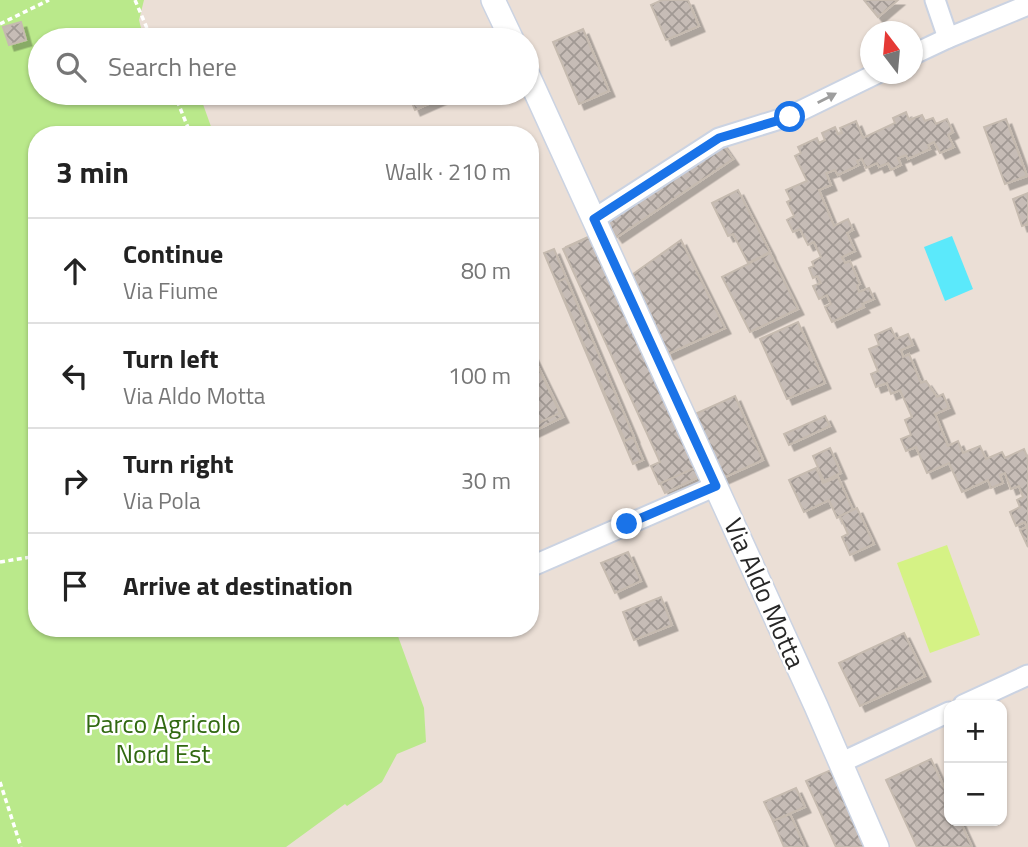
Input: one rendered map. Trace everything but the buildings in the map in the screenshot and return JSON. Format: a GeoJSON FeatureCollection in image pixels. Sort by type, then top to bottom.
{"type":"FeatureCollection","features":[{"type":"Feature","properties":{"kind":"street"},"geometry":{"type":"LineString","coordinates":[[493,0],[506,28]]}},
{"type":"Feature","properties":{"kind":"street"},"geometry":{"type":"LineString","coordinates":[[935,0],[948,38]]}},
{"type":"Feature","properties":{"kind":"street"},"geometry":{"type":"LineString","coordinates":[[923,50],[1028,5]]}},
{"type":"Feature","properties":{"kind":"street"},"geometry":{"type":"LineString","coordinates":[[594,219],[719,138],[790,117],[860,82]]}},
{"type":"Feature","properties":{"kind":"street","name":"Via Aldo Motta"},"geometry":{"type":"LineString","coordinates":[[539,99],[877,847]]}},
{"type":"Feature","properties":{"kind":"street"},"geometry":{"type":"LineString","coordinates":[[539,563],[716,486]]}},
{"type":"Feature","properties":{"kind":"street"},"geometry":{"type":"LineString","coordinates":[[974,700],[1028,675]]}},
{"type":"Feature","properties":{"kind":"street"},"geometry":{"type":"LineString","coordinates":[[840,763],[944,714]]}},
{"type":"Feature","properties":{"kind":"path"},"geometry":{"type":"LineString","coordinates":[[0,24],[49,0]]}},
{"type":"Feature","properties":{"kind":"path"},"geometry":{"type":"LineString","coordinates":[[135,0],[147,28]]}},
{"type":"Feature","properties":{"kind":"path"},"geometry":{"type":"LineString","coordinates":[[179,105],[187,126]]}},
{"type":"Feature","properties":{"kind":"path"},"geometry":{"type":"LineString","coordinates":[[0,562],[28,557]]}},
{"type":"Feature","properties":{"kind":"path"},"geometry":{"type":"LineString","coordinates":[[0,782],[21,847]]}},
{"type":"Feature","properties":{"kind":"green space","name":"Parco Agricolo Nord Est"},"geometry":{"type":"Polygon","coordinates":[[[0,0],[144,0],[139,20],[141,28],[28,28],[28,105],[203,105],[211,126],[28,126],[28,637],[398,637],[424,708],[426,742],[397,754],[382,782],[347,806],[345,804],[286,847],[0,847],[0,0]]]}},
{"type":"Feature","properties":{"kind":"green space"},"geometry":{"type":"Polygon","coordinates":[[[947,545],[980,635],[930,653],[897,563],[947,545]]]}},
{"type":"Feature","properties":{"kind":"water"},"geometry":{"type":"Polygon","coordinates":[[[952,236],[973,289],[945,301],[924,247],[952,236]]]}},
{"type":"Feature","properties":{"kind":"route"},"geometry":{"type":"LineString","coordinates":[[627,524],[716,486],[594,219],[719,138],[790,117]]}}]}
